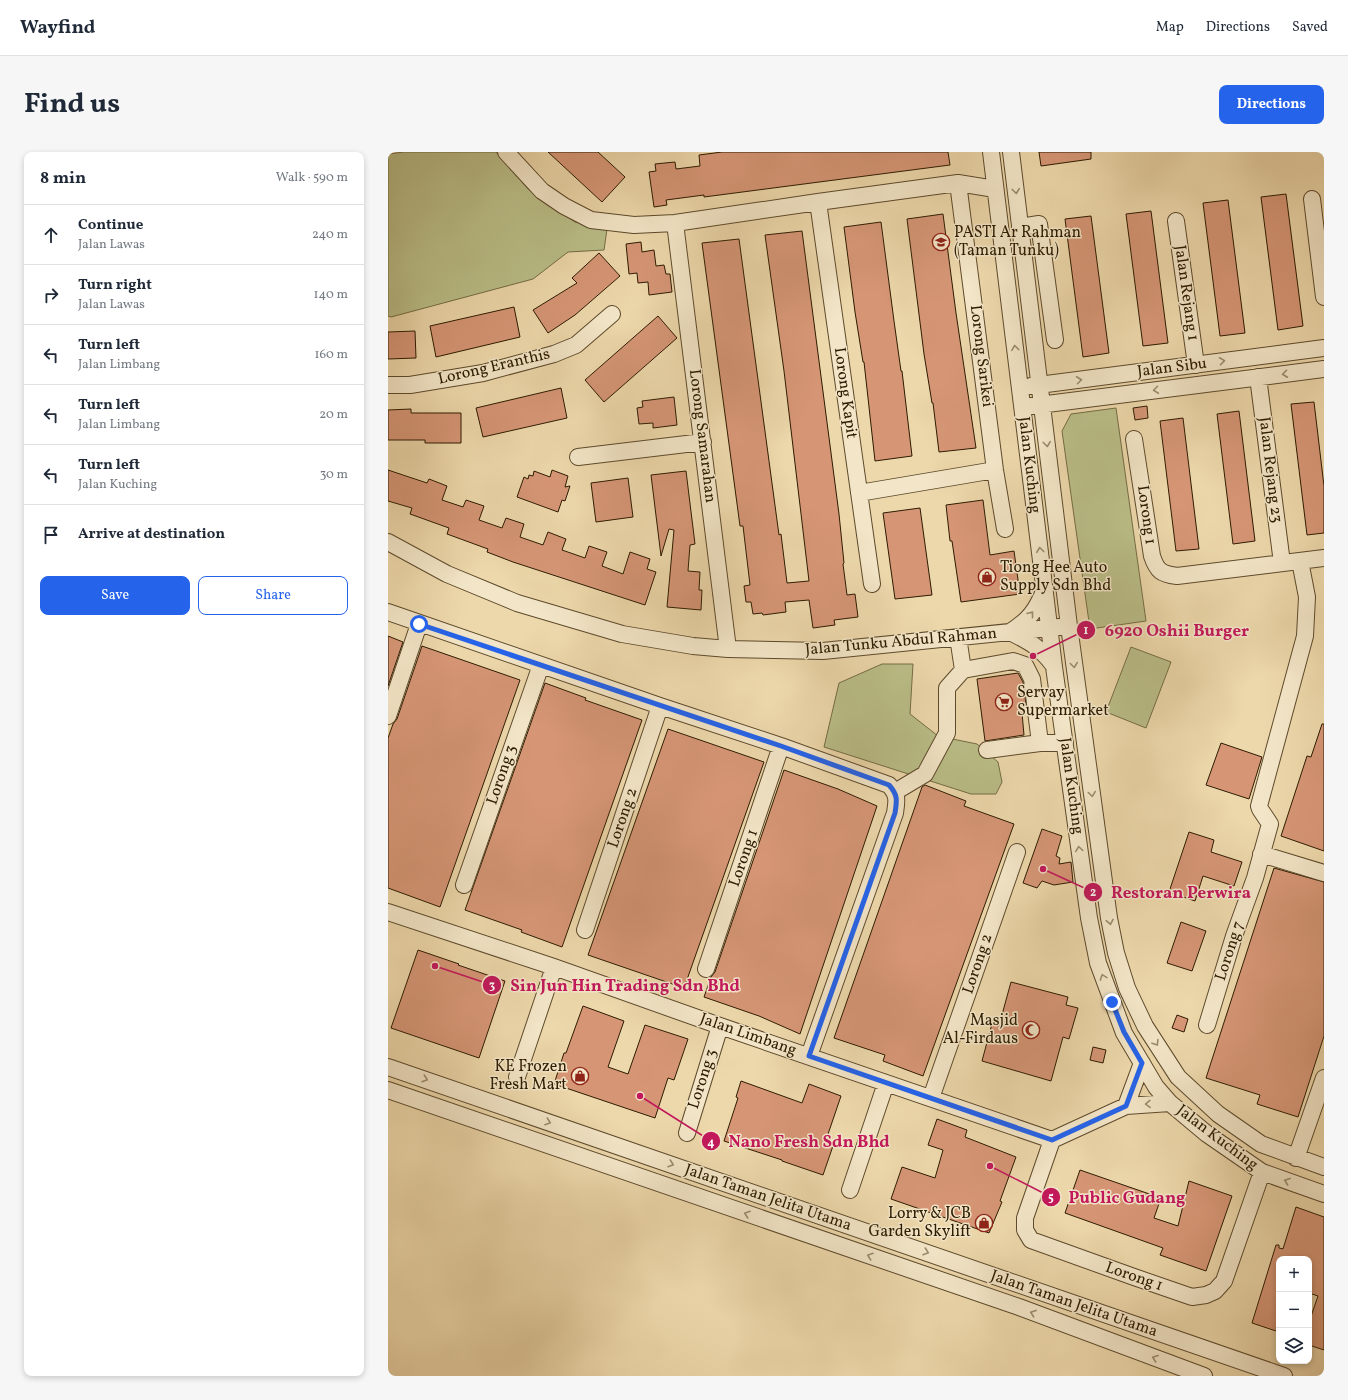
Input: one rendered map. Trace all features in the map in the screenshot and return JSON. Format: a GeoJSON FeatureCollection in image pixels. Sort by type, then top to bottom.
{"type":"FeatureCollection","features":[{"type":"Feature","properties":{"kind":"street"},"geometry":{"type":"LineString","coordinates":[[506,152],[542,191],[564,206],[591,220],[634,225],[675,223],[958,183],[995,189]]}},
{"type":"Feature","properties":{"kind":"street","name":"Jalan Kuching"},"geometry":{"type":"LineString","coordinates":[[991,152],[1054,667],[1089,918],[1098,963],[1124,1032],[1156,1087],[1170,1103],[1207,1134],[1262,1172],[1324,1194]]}},
{"type":"Feature","properties":{"kind":"street","name":"Jalan Kuching"},"geometry":{"type":"LineString","coordinates":[[1011,152],[1069,626],[1109,918],[1116,953],[1127,988],[1145,1026],[1178,1077],[1218,1114],[1261,1144],[1324,1167]]}},
{"type":"Feature","properties":{"kind":"street","name":"Lorong Sarikei"},"geometry":{"type":"LineString","coordinates":[[958,183],[1005,529]]}},
{"type":"Feature","properties":{"kind":"street"},"geometry":{"type":"LineString","coordinates":[[1312,199],[1324,297]]}},
{"type":"Feature","properties":{"kind":"street","name":"Lorong Kapit"},"geometry":{"type":"LineString","coordinates":[[818,202],[872,584]]}},
{"type":"Feature","properties":{"kind":"street","name":"Jalan Rejang 1"},"geometry":{"type":"LineString","coordinates":[[1176,221],[1196,365]]}},
{"type":"Feature","properties":{"kind":"street","name":"Lorong Samarahan"},"geometry":{"type":"LineString","coordinates":[[675,223],[728,649]]}},
{"type":"Feature","properties":{"kind":"street"},"geometry":{"type":"LineString","coordinates":[[1020,227],[1039,224],[1055,340]]}},
{"type":"Feature","properties":{"kind":"street","name":"Lorong Eranthis"},"geometry":{"type":"LineString","coordinates":[[388,385],[410,385],[483,373],[554,354],[576,345],[612,314]]}},
{"type":"Feature","properties":{"kind":"street","name":"Jalan Sibu"},"geometry":{"type":"LineString","coordinates":[[1020,387],[1324,348]]}},
{"type":"Feature","properties":{"kind":"street","name":"Jalan Sibu"},"geometry":{"type":"LineString","coordinates":[[1022,407],[1324,369]]}},
{"type":"Feature","properties":{"kind":"street","name":"Jalan Rejang 23"},"geometry":{"type":"LineString","coordinates":[[1258,378],[1282,563]]}},
{"type":"Feature","properties":{"kind":"street","name":"Lorong 1"},"geometry":{"type":"LineString","coordinates":[[1134,439],[1152,556],[1156,566],[1161,572],[1167,575],[1177,576],[1282,563]]}},
{"type":"Feature","properties":{"kind":"street"},"geometry":{"type":"LineString","coordinates":[[578,457],[703,442]]}},
{"type":"Feature","properties":{"kind":"street"},"geometry":{"type":"LineString","coordinates":[[859,493],[996,470]]}},
{"type":"Feature","properties":{"kind":"street","name":"Jalan Tunku Abdul Rahman"},"geometry":{"type":"LineString","coordinates":[[388,542],[447,574],[517,603],[622,634],[693,646],[728,649],[823,651],[1069,626]]}},
{"type":"Feature","properties":{"kind":"street"},"geometry":{"type":"LineString","coordinates":[[1282,563],[1324,558]]}},
{"type":"Feature","properties":{"kind":"street","name":"Lorong 7"},"geometry":{"type":"LineString","coordinates":[[1207,1025],[1270,824],[1259,806],[1306,636],[1307,597],[1300,561]]}},
{"type":"Feature","properties":{"kind":"street"},"geometry":{"type":"LineString","coordinates":[[1045,589],[1033,612],[1024,623],[1010,632],[1036,646],[1046,655],[1054,667]]}},
{"type":"Feature","properties":{"kind":"street"},"geometry":{"type":"LineString","coordinates":[[388,612],[419,624],[781,746],[889,785],[895,792],[897,801],[895,813],[809,1056]]}},
{"type":"Feature","properties":{"kind":"street"},"geometry":{"type":"LineString","coordinates":[[388,716],[419,624]]}},
{"type":"Feature","properties":{"kind":"street"},"geometry":{"type":"LineString","coordinates":[[958,638],[963,670]]}},
{"type":"Feature","properties":{"kind":"street"},"geometry":{"type":"LineString","coordinates":[[895,792],[925,774],[947,734],[947,688],[963,670],[1013,661],[1025,665],[1032,679],[1040,743]]}},
{"type":"Feature","properties":{"kind":"street","name":"Lorong 3"},"geometry":{"type":"LineString","coordinates":[[464,886],[541,665]]}},
{"type":"Feature","properties":{"kind":"street","name":"Lorong 2"},"geometry":{"type":"LineString","coordinates":[[585,930],[660,706]]}},
{"type":"Feature","properties":{"kind":"street"},"geometry":{"type":"LineString","coordinates":[[987,750],[1040,743],[1065,743]]}},
{"type":"Feature","properties":{"kind":"street","name":"Lorong 1"},"geometry":{"type":"LineString","coordinates":[[706,969],[781,746]]}},
{"type":"Feature","properties":{"kind":"street","name":"Lorong 2"},"geometry":{"type":"LineString","coordinates":[[931,1098],[1017,852]]}},
{"type":"Feature","properties":{"kind":"street"},"geometry":{"type":"LineString","coordinates":[[1261,854],[1324,873]]}},
{"type":"Feature","properties":{"kind":"street","name":"Jalan Limbang"},"geometry":{"type":"LineString","coordinates":[[388,913],[554,967],[720,1026],[1052,1140]]}},
{"type":"Feature","properties":{"kind":"street"},"geometry":{"type":"LineString","coordinates":[[517,1077],[554,967]]}},
{"type":"Feature","properties":{"kind":"street","name":"Lorong 3"},"geometry":{"type":"LineString","coordinates":[[687,1133],[720,1026]]}},
{"type":"Feature","properties":{"kind":"street"},"geometry":{"type":"LineString","coordinates":[[1126,1106],[1142,1063]]}},
{"type":"Feature","properties":{"kind":"street","name":"Jalan Taman Jelita Utama"},"geometry":{"type":"LineString","coordinates":[[388,1067],[1284,1376]]}},
{"type":"Feature","properties":{"kind":"street"},"geometry":{"type":"LineString","coordinates":[[1296,1158],[1324,1078]]}},
{"type":"Feature","properties":{"kind":"street"},"geometry":{"type":"LineString","coordinates":[[850,1190],[886,1083]]}},
{"type":"Feature","properties":{"kind":"street","name":"Jalan Taman Jelita Utama"},"geometry":{"type":"LineString","coordinates":[[388,1090],[1019,1307],[1204,1376]]}},
{"type":"Feature","properties":{"kind":"street"},"geometry":{"type":"LineString","coordinates":[[1052,1140],[1126,1106],[1170,1103]]}},
{"type":"Feature","properties":{"kind":"street","name":"Lorong 1"},"geometry":{"type":"LineString","coordinates":[[1052,1140],[1025,1218],[1025,1230],[1031,1240],[1192,1297],[1206,1295],[1215,1291],[1224,1281],[1262,1172]]}},
{"type":"Feature","properties":{"kind":"green space"},"geometry":{"type":"Polygon","coordinates":[[[404,152],[496,152],[528,189],[575,222],[607,229],[604,250],[568,252],[533,279],[391,317],[388,316],[388,154],[404,152]]]}},
{"type":"Feature","properties":{"kind":"green space"},"geometry":{"type":"Polygon","coordinates":[[[1116,408],[1146,621],[1090,629],[1062,431],[1071,414],[1116,408]]]}},
{"type":"Feature","properties":{"kind":"green space"},"geometry":{"type":"Polygon","coordinates":[[[1131,647],[1171,662],[1146,728],[1106,712],[1131,647]]]}},
{"type":"Feature","properties":{"kind":"green space"},"geometry":{"type":"Polygon","coordinates":[[[882,664],[913,664],[910,714],[938,736],[977,744],[998,762],[1002,782],[996,794],[971,794],[824,747],[839,683],[882,664]]]}},
{"type":"Feature","properties":{"kind":"building"},"geometry":{"type":"Polygon","coordinates":[[[548,152],[598,152],[625,177],[602,202],[548,152]]]}},
{"type":"Feature","properties":{"kind":"building"},"geometry":{"type":"Polygon","coordinates":[[[722,152],[948,152],[950,165],[704,197],[704,195],[666,200],[667,205],[654,207],[649,172],[656,171],[655,164],[675,162],[676,169],[700,166],[699,155],[722,152]]]}},
{"type":"Feature","properties":{"kind":"building"},"geometry":{"type":"Polygon","coordinates":[[[1039,152],[1091,152],[1091,159],[1041,166],[1039,152]]]}},
{"type":"Feature","properties":{"kind":"building"},"geometry":{"type":"Polygon","coordinates":[[[1286,194],[1303,326],[1278,330],[1261,197],[1286,194]]]}},
{"type":"Feature","properties":{"kind":"building"},"geometry":{"type":"Polygon","coordinates":[[[1228,200],[1245,333],[1220,336],[1203,203],[1228,200]]]}},
{"type":"Feature","properties":{"kind":"building"},"geometry":{"type":"Polygon","coordinates":[[[1151,211],[1168,343],[1143,346],[1126,214],[1151,211]]]}},
{"type":"Feature","properties":{"kind":"building"},"geometry":{"type":"Polygon","coordinates":[[[943,214],[976,448],[939,452],[933,403],[924,354],[907,219],[943,214]]]}},
{"type":"Feature","properties":{"kind":"building"},"geometry":{"type":"Polygon","coordinates":[[[1091,216],[1109,353],[1083,357],[1065,219],[1091,216]]]}},
{"type":"Feature","properties":{"kind":"building"},"geometry":{"type":"Polygon","coordinates":[[[881,222],[902,371],[912,456],[875,461],[864,362],[855,312],[844,227],[881,222]]]}},
{"type":"Feature","properties":{"kind":"building"},"geometry":{"type":"Polygon","coordinates":[[[802,231],[839,514],[847,595],[855,594],[858,617],[834,620],[835,625],[813,628],[809,600],[785,602],[786,612],[763,615],[762,613],[753,614],[751,602],[746,602],[744,586],[750,585],[743,526],[740,526],[702,243],[739,239],[779,535],[781,534],[787,583],[809,581],[784,371],[765,235],[802,231]]]}},
{"type":"Feature","properties":{"kind":"building"},"geometry":{"type":"Polygon","coordinates":[[[641,242],[642,252],[654,250],[656,266],[664,265],[666,274],[670,274],[672,292],[649,295],[648,282],[638,283],[637,273],[629,274],[626,244],[641,242]]]}},
{"type":"Feature","properties":{"kind":"building"},"geometry":{"type":"Polygon","coordinates":[[[599,253],[620,276],[575,315],[548,333],[533,310],[577,283],[572,278],[599,253]]]}},
{"type":"Feature","properties":{"kind":"building"},"geometry":{"type":"Polygon","coordinates":[[[514,307],[520,337],[436,357],[430,326],[514,307]]]}},
{"type":"Feature","properties":{"kind":"building"},"geometry":{"type":"Polygon","coordinates":[[[658,316],[677,338],[604,402],[585,380],[658,316]]]}},
{"type":"Feature","properties":{"kind":"building"},"geometry":{"type":"Polygon","coordinates":[[[415,331],[416,358],[388,359],[388,332],[415,331]]]}},
{"type":"Feature","properties":{"kind":"building"},"geometry":{"type":"Polygon","coordinates":[[[561,388],[567,418],[483,437],[476,408],[561,388]]]}},
{"type":"Feature","properties":{"kind":"building"},"geometry":{"type":"Polygon","coordinates":[[[674,397],[677,425],[653,428],[653,423],[639,424],[637,408],[643,407],[642,401],[674,397]]]}},
{"type":"Feature","properties":{"kind":"building"},"geometry":{"type":"Polygon","coordinates":[[[1314,402],[1324,486],[1324,533],[1307,535],[1291,404],[1314,402]]]}},
{"type":"Feature","properties":{"kind":"building"},"geometry":{"type":"Polygon","coordinates":[[[1147,406],[1148,418],[1135,420],[1133,408],[1147,406]]]}},
{"type":"Feature","properties":{"kind":"building"},"geometry":{"type":"Polygon","coordinates":[[[411,409],[411,413],[461,413],[461,443],[425,443],[425,440],[388,440],[388,410],[411,409]]]}},
{"type":"Feature","properties":{"kind":"building"},"geometry":{"type":"Polygon","coordinates":[[[1239,411],[1255,541],[1233,544],[1217,414],[1239,411]]]}},
{"type":"Feature","properties":{"kind":"building"},"geometry":{"type":"Polygon","coordinates":[[[1183,418],[1199,549],[1176,551],[1160,421],[1183,418]]]}},
{"type":"Feature","properties":{"kind":"building"},"geometry":{"type":"Polygon","coordinates":[[[388,470],[427,483],[429,479],[447,486],[442,500],[463,507],[466,500],[484,506],[479,520],[502,528],[506,518],[524,524],[520,537],[543,545],[548,532],[566,539],[562,550],[585,558],[589,546],[607,552],[602,566],[623,574],[630,552],[650,559],[647,569],[656,572],[645,605],[513,562],[487,552],[488,549],[447,534],[449,528],[410,514],[412,508],[388,501],[388,470]]]}},
{"type":"Feature","properties":{"kind":"building"},"geometry":{"type":"Polygon","coordinates":[[[552,470],[568,476],[565,487],[570,486],[565,501],[562,500],[558,512],[517,497],[524,477],[528,479],[529,475],[533,476],[534,471],[550,477],[552,470]]]}},
{"type":"Feature","properties":{"kind":"building"},"geometry":{"type":"Polygon","coordinates":[[[686,471],[695,544],[690,545],[688,571],[700,572],[699,590],[702,590],[701,610],[667,607],[674,530],[669,529],[661,556],[651,475],[686,471]]]}},
{"type":"Feature","properties":{"kind":"building"},"geometry":{"type":"Polygon","coordinates":[[[628,478],[633,517],[596,522],[591,483],[628,478]]]}},
{"type":"Feature","properties":{"kind":"building"},"geometry":{"type":"Polygon","coordinates":[[[983,500],[990,555],[1014,551],[1020,594],[961,602],[952,541],[950,541],[946,505],[983,500]]]}},
{"type":"Feature","properties":{"kind":"building"},"geometry":{"type":"Polygon","coordinates":[[[920,508],[932,595],[895,599],[883,513],[920,508]]]}},
{"type":"Feature","properties":{"kind":"building"},"geometry":{"type":"Polygon","coordinates":[[[388,636],[403,642],[388,686],[388,636]]]}},
{"type":"Feature","properties":{"kind":"building"},"geometry":{"type":"Polygon","coordinates":[[[422,646],[520,680],[440,907],[388,888],[388,738],[393,724],[397,719],[422,646]]]}},
{"type":"Feature","properties":{"kind":"building","name":"Servay Supermarket"},"geometry":{"type":"Polygon","coordinates":[[[1018,673],[1023,682],[1027,712],[1022,713],[1024,735],[985,741],[977,679],[1018,673]]]}},
{"type":"Feature","properties":{"kind":"building"},"geometry":{"type":"Polygon","coordinates":[[[545,683],[586,698],[585,700],[642,720],[562,947],[521,932],[522,930],[465,910],[545,683]]]}},
{"type":"Feature","properties":{"kind":"building"},"geometry":{"type":"Polygon","coordinates":[[[1322,724],[1324,724],[1324,851],[1281,836],[1307,756],[1311,757],[1322,724]]]}},
{"type":"Feature","properties":{"kind":"building"},"geometry":{"type":"Polygon","coordinates":[[[668,729],[764,762],[684,988],[588,955],[668,729]]]}},
{"type":"Feature","properties":{"kind":"building"},"geometry":{"type":"Polygon","coordinates":[[[1221,743],[1262,757],[1249,799],[1206,785],[1221,743]]]}},
{"type":"Feature","properties":{"kind":"building"},"geometry":{"type":"Polygon","coordinates":[[[784,770],[838,789],[877,806],[800,1034],[759,1016],[704,997],[711,977],[715,972],[784,770]]]}},
{"type":"Feature","properties":{"kind":"building"},"geometry":{"type":"Polygon","coordinates":[[[925,785],[966,801],[964,806],[1014,824],[923,1076],[883,1061],[885,1055],[834,1038],[922,787],[925,785]]]}},
{"type":"Feature","properties":{"kind":"building"},"geometry":{"type":"Polygon","coordinates":[[[1042,829],[1062,836],[1056,856],[1060,858],[1059,864],[1071,862],[1073,882],[1054,885],[1042,881],[1037,888],[1023,883],[1042,829]]]}},
{"type":"Feature","properties":{"kind":"building"},"geometry":{"type":"Polygon","coordinates":[[[1189,832],[1214,840],[1211,852],[1242,862],[1234,886],[1203,876],[1195,901],[1169,892],[1189,832]]]}},
{"type":"Feature","properties":{"kind":"building"},"geometry":{"type":"Polygon","coordinates":[[[1274,868],[1324,882],[1324,1036],[1298,1117],[1257,1104],[1260,1095],[1206,1078],[1274,868]]]}},
{"type":"Feature","properties":{"kind":"building"},"geometry":{"type":"Polygon","coordinates":[[[1181,922],[1206,931],[1192,971],[1167,963],[1181,922]]]}},
{"type":"Feature","properties":{"kind":"building"},"geometry":{"type":"Polygon","coordinates":[[[418,950],[505,981],[479,1058],[391,1028],[418,950]]]}},
{"type":"Feature","properties":{"kind":"building","name":"Masjid Al-Firdaus"},"geometry":{"type":"Polygon","coordinates":[[[1011,982],[1068,997],[1066,1005],[1078,1008],[1069,1039],[1063,1037],[1051,1081],[982,1061],[993,1020],[1000,1022],[1011,982]]]}},
{"type":"Feature","properties":{"kind":"building"},"geometry":{"type":"Polygon","coordinates":[[[583,1006],[624,1021],[608,1067],[628,1074],[645,1025],[688,1039],[674,1080],[668,1078],[655,1118],[554,1084],[564,1053],[566,1053],[583,1006]]]}},
{"type":"Feature","properties":{"kind":"building"},"geometry":{"type":"Polygon","coordinates":[[[1177,1015],[1188,1019],[1184,1032],[1172,1028],[1177,1015]]]}},
{"type":"Feature","properties":{"kind":"building"},"geometry":{"type":"Polygon","coordinates":[[[1093,1047],[1106,1050],[1103,1063],[1090,1060],[1093,1047]]]}},
{"type":"Feature","properties":{"kind":"building"},"geometry":{"type":"Polygon","coordinates":[[[741,1081],[802,1103],[809,1084],[841,1096],[826,1140],[834,1143],[823,1175],[724,1141],[738,1098],[736,1097],[741,1081]]]}},
{"type":"Feature","properties":{"kind":"building"},"geometry":{"type":"Polygon","coordinates":[[[937,1119],[967,1130],[965,1137],[1016,1157],[1000,1201],[1002,1202],[989,1233],[891,1199],[902,1167],[935,1178],[943,1150],[928,1145],[937,1119]]]}},
{"type":"Feature","properties":{"kind":"building"},"geometry":{"type":"Polygon","coordinates":[[[1080,1170],[1161,1198],[1154,1218],[1178,1226],[1189,1181],[1232,1196],[1206,1271],[1160,1255],[1163,1248],[1065,1213],[1080,1170]]]}},
{"type":"Feature","properties":{"kind":"building"},"geometry":{"type":"Polygon","coordinates":[[[1296,1207],[1324,1217],[1324,1350],[1312,1346],[1312,1313],[1318,1296],[1312,1294],[1312,1256],[1276,1256],[1276,1331],[1252,1323],[1276,1245],[1279,1245],[1279,1248],[1283,1249],[1296,1207]]]}},
{"type":"Feature","properties":{"kind":"place","name":"PASTI Ar Rahman (Taman Tunku)"},"geometry":{"type":"Point","coordinates":[941,242]}},
{"type":"Feature","properties":{"kind":"place","name":"Tiong Hee Auto Supply Sdn Bhd"},"geometry":{"type":"Point","coordinates":[987,577]}},
{"type":"Feature","properties":{"kind":"place","name":"6920 Oshii Burger"},"geometry":{"type":"Point","coordinates":[1033,656]}},
{"type":"Feature","properties":{"kind":"place","name":"Servay Supermarket"},"geometry":{"type":"Point","coordinates":[1004,702]}},
{"type":"Feature","properties":{"kind":"place","name":"Restoran Perwira"},"geometry":{"type":"Point","coordinates":[1043,869]}},
{"type":"Feature","properties":{"kind":"place","name":"Sin Jun Hin Trading Sdn Bhd"},"geometry":{"type":"Point","coordinates":[435,966]}},
{"type":"Feature","properties":{"kind":"place","name":"Masjid Al-Firdaus"},"geometry":{"type":"Point","coordinates":[1031,1030]}},
{"type":"Feature","properties":{"kind":"place","name":"KE Frozen Fresh Mart"},"geometry":{"type":"Point","coordinates":[580,1076]}},
{"type":"Feature","properties":{"kind":"place","name":"Nano Fresh Sdn Bhd"},"geometry":{"type":"Point","coordinates":[640,1096]}},
{"type":"Feature","properties":{"kind":"place","name":"Public Gudang"},"geometry":{"type":"Point","coordinates":[990,1166]}},
{"type":"Feature","properties":{"kind":"place","name":"Lorry & JCB Garden Skylift"},"geometry":{"type":"Point","coordinates":[984,1223]}},
{"type":"Feature","properties":{"kind":"route"},"geometry":{"type":"LineString","coordinates":[[419,624],[781,746],[889,785],[895,792],[897,801],[895,813],[809,1056],[1052,1140],[1126,1106],[1142,1063],[1124,1032],[1112,1002]]}}]}
